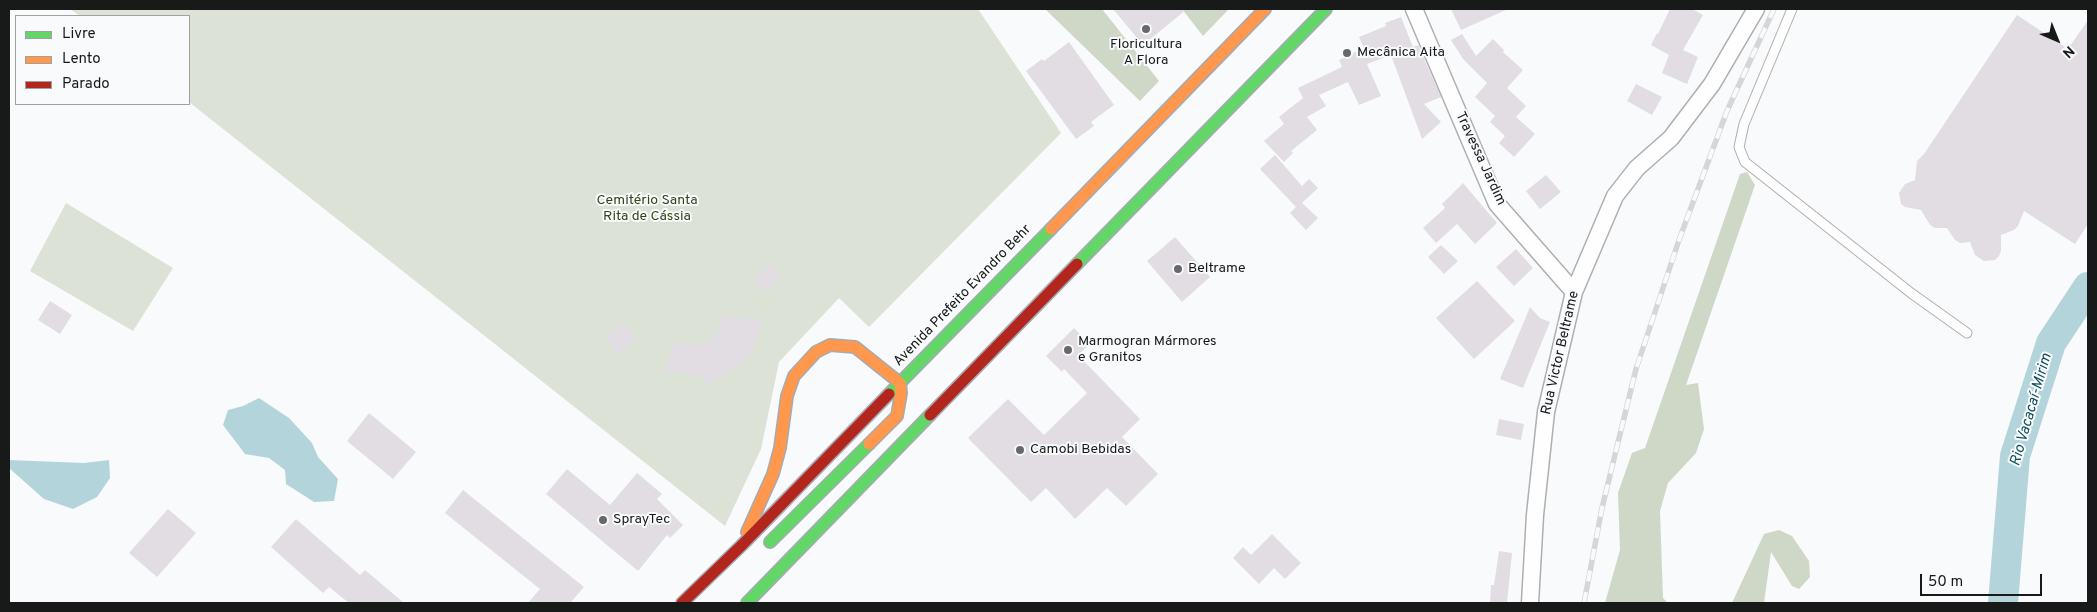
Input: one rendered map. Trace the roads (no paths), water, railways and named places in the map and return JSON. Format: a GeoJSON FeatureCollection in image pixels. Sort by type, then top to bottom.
{"type":"FeatureCollection","features":[{"type":"Feature","properties":{"kind":"highway","name":"Avenida Prefeito Evandro Behr"},"geometry":{"type":"LineString","coordinates":[[682,603],[742,545],[1265,9]]}},
{"type":"Feature","properties":{"kind":"highway"},"geometry":{"type":"LineString","coordinates":[[747,603],[1326,9]]}},
{"type":"Feature","properties":{"kind":"highway"},"geometry":{"type":"LineString","coordinates":[[742,545],[773,474],[780,448],[787,396],[794,376],[816,352],[830,345],[854,347],[900,383],[901,393],[897,416],[765,548]]}},
{"type":"Feature","properties":{"kind":"street","name":"Travessa Jardim"},"geometry":{"type":"LineString","coordinates":[[1414,9],[1497,204],[1574,292]]}},
{"type":"Feature","properties":{"kind":"street","name":"Rua Victor Beltrame"},"geometry":{"type":"LineString","coordinates":[[1530,603],[1535,516],[1546,412],[1574,292],[1614,196],[1636,168],[1671,138],[1712,84],[1756,9]]}},
{"type":"Feature","properties":{"kind":"lane"},"geometry":{"type":"LineString","coordinates":[[1792,9],[1744,124],[1739,147],[1745,162],[1911,292],[1967,333]]}},
{"type":"Feature","properties":{"kind":"water"},"geometry":{"type":"Polygon","coordinates":[[[259,398],[289,418],[312,443],[318,457],[338,479],[334,501],[314,502],[286,484],[285,470],[269,458],[245,454],[223,425],[228,410],[243,406],[259,398]]]}},
{"type":"Feature","properties":{"kind":"water"},"geometry":{"type":"Polygon","coordinates":[[[9,460],[84,463],[109,460],[110,478],[97,497],[73,509],[44,499],[9,468],[9,460]]]}},
{"type":"Feature","properties":{"kind":"waterway","name":"Rio Vacacaí-Mirim"},"geometry":{"type":"LineString","coordinates":[[2003,603],[2015,456],[2051,343],[2088,287]]}},
{"type":"Feature","properties":{"kind":"railway"},"geometry":{"type":"LineString","coordinates":[[1584,603],[1602,508],[1636,369],[1679,240],[1727,111],[1774,9]]}},
{"type":"Feature","properties":{"kind":"place","name":"Floricultura A Flora"},"geometry":{"type":"Point","coordinates":[1146,29]}},
{"type":"Feature","properties":{"kind":"place","name":"Mecânica Aita"},"geometry":{"type":"Point","coordinates":[1347,53]}},
{"type":"Feature","properties":{"kind":"place","name":"Beltrame"},"geometry":{"type":"Point","coordinates":[1178,269]}},
{"type":"Feature","properties":{"kind":"place","name":"Marmogran Mármores e Granitos"},"geometry":{"type":"Point","coordinates":[1068,350]}},
{"type":"Feature","properties":{"kind":"place","name":"Camobi Bebidas"},"geometry":{"type":"Point","coordinates":[1020,450]}},
{"type":"Feature","properties":{"kind":"place","name":"SprayTec"},"geometry":{"type":"Point","coordinates":[603,520]}},
{"type":"Feature","properties":{"kind":"park label","name":"Cemitério Santa Rita de Cássia"},"geometry":{"type":"Point","coordinates":[647,210]}}]}
